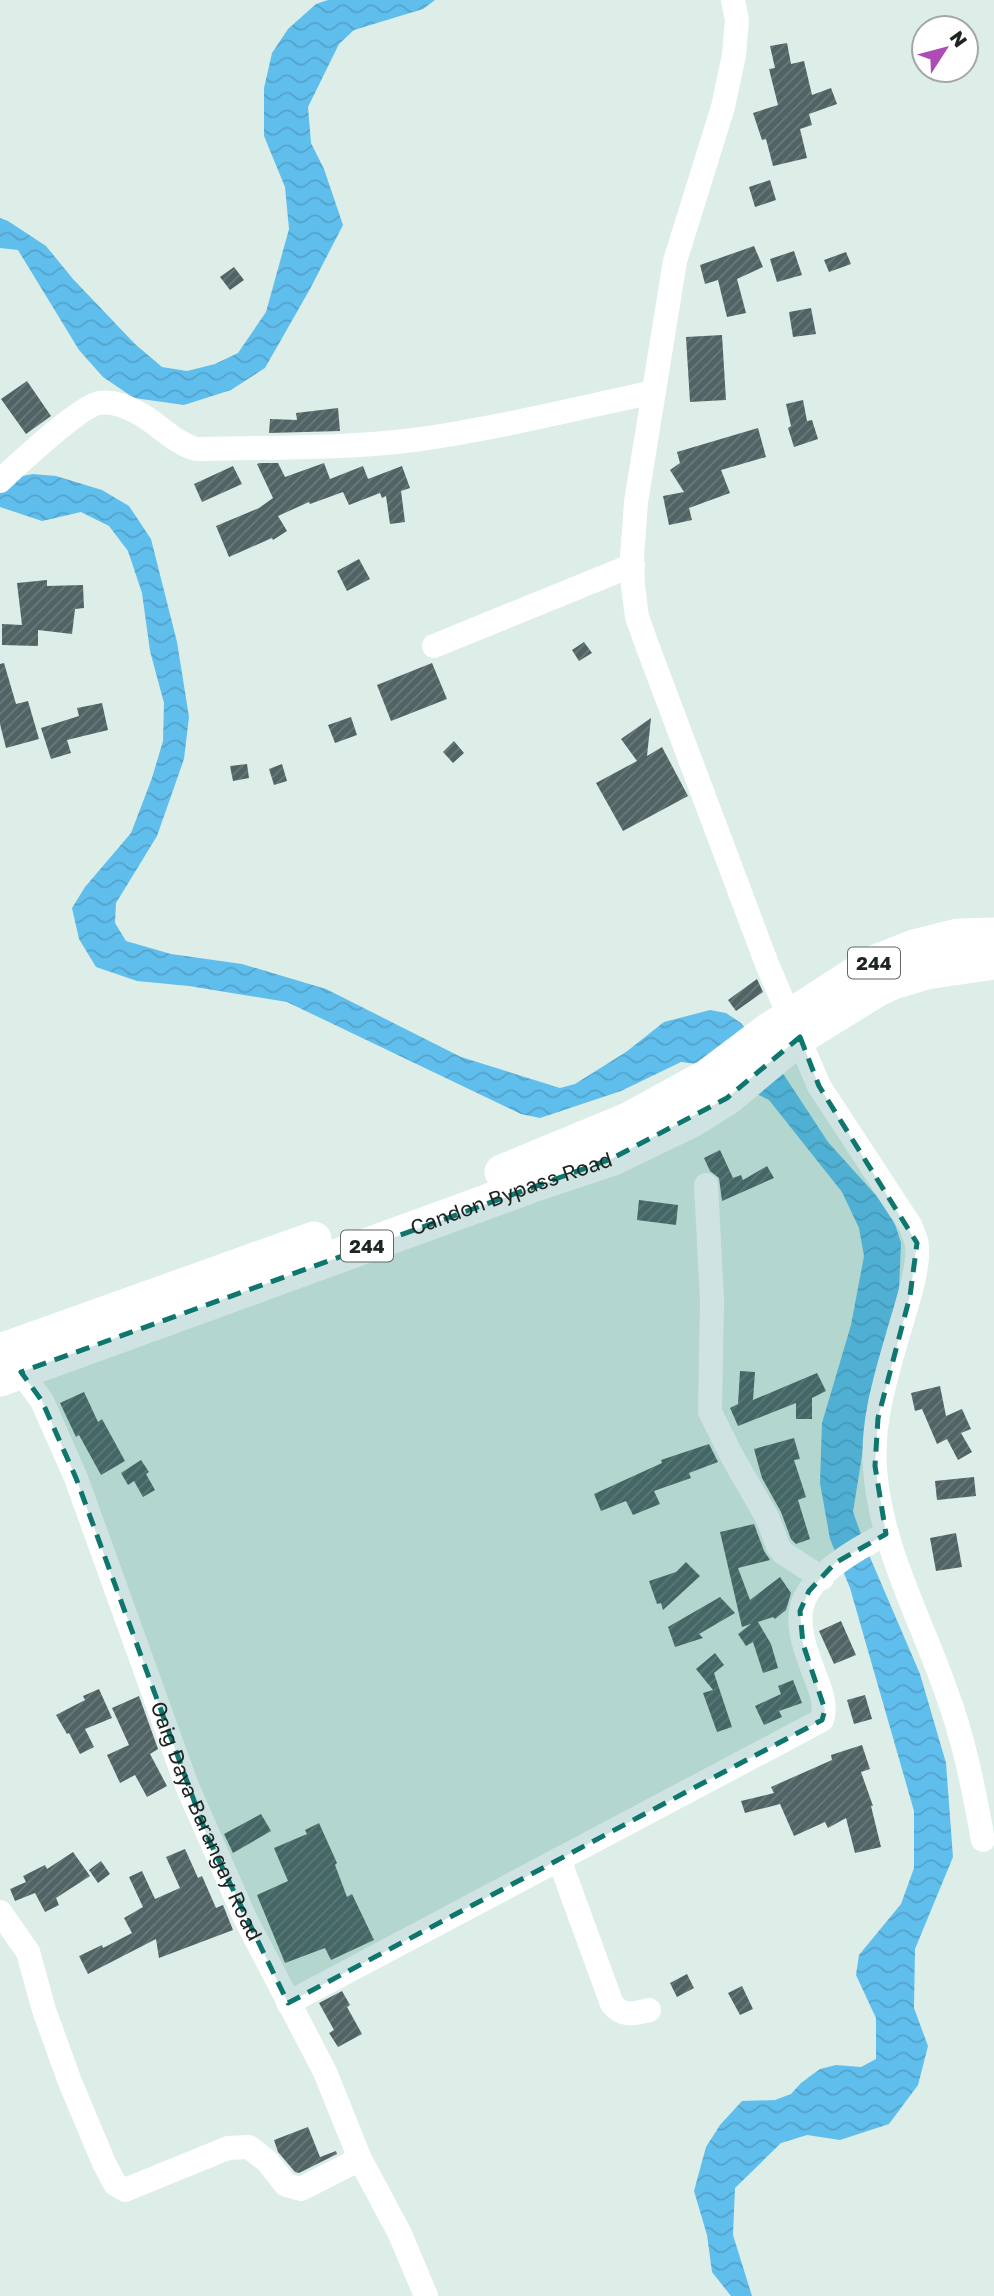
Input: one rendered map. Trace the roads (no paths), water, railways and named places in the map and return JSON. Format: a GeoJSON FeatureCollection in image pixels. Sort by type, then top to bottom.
{"type":"FeatureCollection","features":[{"type":"Feature","properties":{"kind":"highway","name":"Candon Bypass Road"},"geometry":{"type":"LineString","coordinates":[[5,1359],[523,1165],[628,1120],[717,1087],[871,964],[894,954],[958,936],[994,935]]}},
{"type":"Feature","properties":{"kind":"highway","name":"Candon Bypass Road"},"geometry":{"type":"LineString","coordinates":[[786,1033],[893,982],[926,972],[994,962]]}},
{"type":"Feature","properties":{"kind":"street"},"geometry":{"type":"LineString","coordinates":[[733,0],[737,20],[734,54],[723,107],[675,261],[636,502],[633,586],[637,617],[767,964],[786,1033],[910,1225],[917,1243],[910,1296],[881,1397],[878,1418],[875,1466],[877,1538],[898,1572],[948,1694],[968,1764],[983,1840]]}},
{"type":"Feature","properties":{"kind":"street"},"geometry":{"type":"LineString","coordinates":[[6,475],[73,418],[97,403],[115,403],[140,414],[184,446],[196,449],[344,445],[414,440],[654,392]]}},
{"type":"Feature","properties":{"kind":"street"},"geometry":{"type":"LineString","coordinates":[[434,646],[633,565]]}},
{"type":"Feature","properties":{"kind":"street"},"geometry":{"type":"LineString","coordinates":[[706,1185],[712,1300],[710,1412],[768,1519],[783,1553],[828,1570]]}},
{"type":"Feature","properties":{"kind":"street","name":"Oaig Daya Barangay Road"},"geometry":{"type":"LineString","coordinates":[[5,1359],[42,1401],[76,1478],[187,1786],[245,1918],[325,2072],[360,2159],[400,2234],[426,2296]]}},
{"type":"Feature","properties":{"kind":"street"},"geometry":{"type":"LineString","coordinates":[[288,2003],[822,1720],[825,1710],[820,1690],[803,1644],[800,1611],[803,1600],[828,1570],[877,1538]]}},
{"type":"Feature","properties":{"kind":"street"},"geometry":{"type":"LineString","coordinates":[[559,1859],[612,2004],[618,2011],[628,2015],[649,2010]]}},
{"type":"Feature","properties":{"kind":"street"},"geometry":{"type":"LineString","coordinates":[[0,1912],[28,1952],[44,2010],[70,2082],[115,2184],[125,2190],[228,2148],[248,2147],[267,2161],[285,2185],[301,2189],[360,2159]]}},
{"type":"Feature","properties":{"kind":"water"},"geometry":{"type":"Polygon","coordinates":[[[328,0],[435,0],[423,9],[354,30],[339,44],[308,107],[311,143],[324,169],[343,225],[265,368],[231,390],[184,405],[134,398],[103,377],[79,350],[18,250],[0,248],[0,218],[46,246],[73,279],[135,344],[162,367],[187,371],[215,364],[238,353],[266,312],[289,229],[285,187],[264,136],[264,88],[272,53],[288,29],[316,4],[328,0]]]}},
{"type":"Feature","properties":{"kind":"water"},"geometry":{"type":"Polygon","coordinates":[[[0,470],[17,477],[33,474],[56,476],[102,490],[129,506],[151,539],[177,642],[189,717],[184,759],[157,836],[116,903],[115,923],[126,941],[171,954],[242,964],[326,989],[461,1057],[560,1088],[575,1084],[626,1052],[664,1022],[710,1010],[726,1013],[741,1023],[784,1075],[828,1142],[891,1212],[901,1243],[899,1289],[864,1443],[853,1512],[920,1674],[946,1763],[953,1857],[915,1949],[914,2008],[928,2046],[918,2085],[889,2124],[840,2140],[807,2135],[781,2143],[735,2188],[733,2235],[752,2296],[731,2296],[712,2272],[707,2235],[694,2191],[706,2147],[720,2125],[742,2101],[775,2100],[791,2094],[820,2069],[836,2065],[861,2067],[876,2059],[876,2018],[856,1975],[859,1955],[901,1904],[914,1868],[914,1811],[850,1588],[830,1539],[820,1483],[822,1423],[851,1325],[864,1256],[859,1228],[842,1192],[769,1100],[697,1064],[681,1062],[621,1091],[540,1118],[521,1114],[287,1002],[189,986],[137,981],[96,967],[79,939],[72,908],[85,887],[131,833],[163,741],[164,703],[150,651],[142,593],[128,551],[109,526],[81,512],[42,521],[0,507],[0,470]]]}}]}
